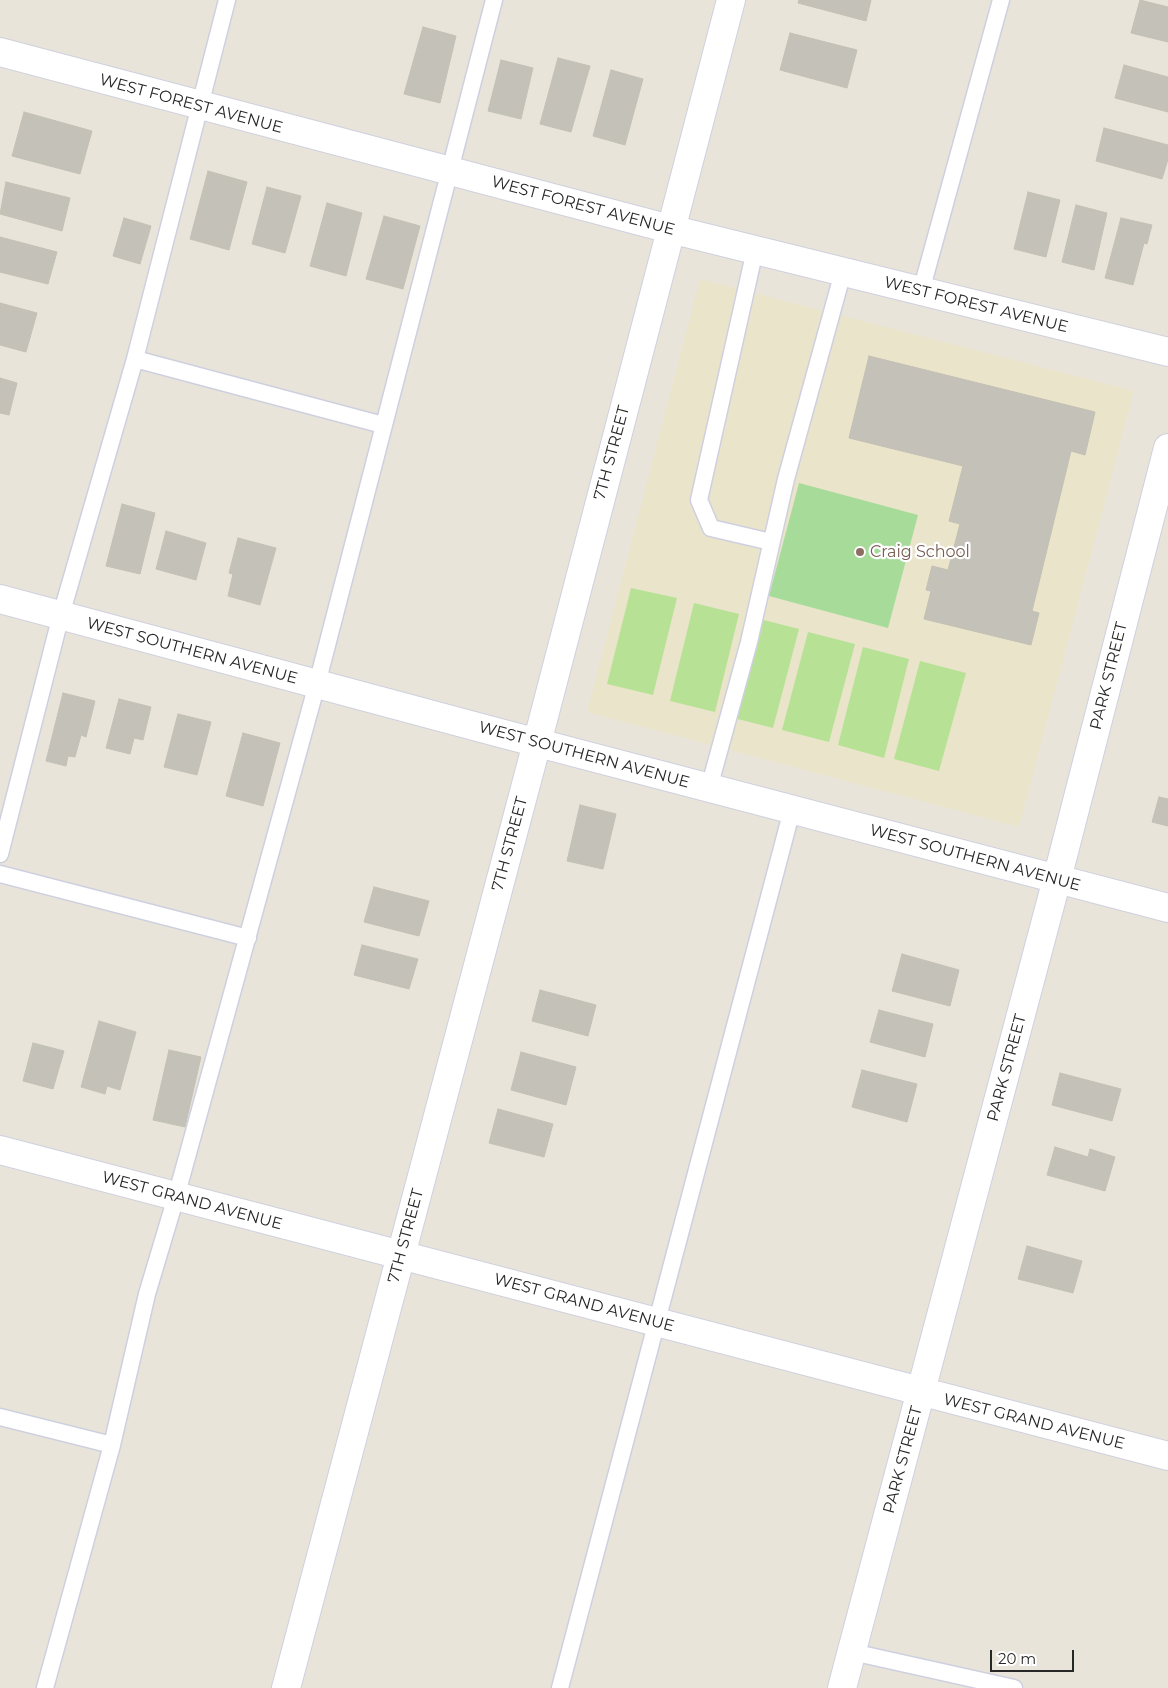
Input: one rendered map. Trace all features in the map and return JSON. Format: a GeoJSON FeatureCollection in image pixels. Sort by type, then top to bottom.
{"type":"FeatureCollection","features":[{"type":"Feature","properties":{"kind":"street","name":"7TH STREET"},"geometry":{"type":"LineString","coordinates":[[286,1688],[537,743],[731,0]]}},
{"type":"Feature","properties":{"kind":"street","name":"WEST FOREST AVENUE"},"geometry":{"type":"LineString","coordinates":[[0,52],[670,229],[1168,352]]}},
{"type":"Feature","properties":{"kind":"street","name":"PARK STREET"},"geometry":{"type":"LineString","coordinates":[[842,1688],[1057,879],[1168,448]]}},
{"type":"Feature","properties":{"kind":"street","name":"WEST SOUTHERN AVENUE"},"geometry":{"type":"LineString","coordinates":[[0,599],[537,743],[1168,908]]}},
{"type":"Feature","properties":{"kind":"street","name":"WEST GRAND AVENUE"},"geometry":{"type":"LineString","coordinates":[[0,1150],[401,1254],[921,1393],[1168,1456]]}},
{"type":"Feature","properties":{"kind":"lane"},"geometry":{"type":"LineString","coordinates":[[0,854],[62,615],[135,359],[227,0]]}},
{"type":"Feature","properties":{"kind":"lane"},"geometry":{"type":"LineString","coordinates":[[45,1688],[112,1445],[147,1294],[176,1197],[317,684],[494,0]]}},
{"type":"Feature","properties":{"kind":"lane"},"geometry":{"type":"LineString","coordinates":[[921,291],[1001,0]]}},
{"type":"Feature","properties":{"kind":"lane"},"geometry":{"type":"LineString","coordinates":[[756,250],[699,500],[712,528],[771,542]]}},
{"type":"Feature","properties":{"kind":"lane"},"geometry":{"type":"LineString","coordinates":[[709,788],[749,642],[788,470],[843,272]]}},
{"type":"Feature","properties":{"kind":"lane"},"geometry":{"type":"LineString","coordinates":[[135,359],[383,426]]}},
{"type":"Feature","properties":{"kind":"lane"},"geometry":{"type":"LineString","coordinates":[[560,1688],[792,810]]}},
{"type":"Feature","properties":{"kind":"lane"},"geometry":{"type":"LineString","coordinates":[[0,874],[248,938]]}},
{"type":"Feature","properties":{"kind":"lane"},"geometry":{"type":"LineString","coordinates":[[0,1417],[112,1445]]}},
{"type":"Feature","properties":{"kind":"lane"},"geometry":{"type":"LineString","coordinates":[[852,1652],[1014,1688]]}},
{"type":"Feature","properties":{"kind":"shaded area","name":"Craig School"},"geometry":{"type":"Polygon","coordinates":[[[700,279],[1134,391],[1019,827],[587,712],[700,279]]]}},
{"type":"Feature","properties":{"kind":"green space"},"geometry":{"type":"Polygon","coordinates":[[[799,483],[918,515],[888,628],[769,596],[799,483]]]}},
{"type":"Feature","properties":{"kind":"green space"},"geometry":{"type":"Polygon","coordinates":[[[631,588],[677,598],[653,695],[607,684],[631,588]]]}},
{"type":"Feature","properties":{"kind":"green space"},"geometry":{"type":"Polygon","coordinates":[[[694,603],[739,614],[715,712],[670,701],[694,603]]]}},
{"type":"Feature","properties":{"kind":"green space"},"geometry":{"type":"Polygon","coordinates":[[[752,617],[799,629],[773,728],[726,716],[752,617]]]}},
{"type":"Feature","properties":{"kind":"green space"},"geometry":{"type":"Polygon","coordinates":[[[808,632],[855,644],[829,742],[782,730],[808,632]]]}},
{"type":"Feature","properties":{"kind":"green space"},"geometry":{"type":"Polygon","coordinates":[[[863,647],[909,659],[884,758],[838,745],[863,647]]]}},
{"type":"Feature","properties":{"kind":"green space"},"geometry":{"type":"Polygon","coordinates":[[[920,661],[966,673],[939,771],[894,759],[920,661]]]}},
{"type":"Feature","properties":{"kind":"building"},"geometry":{"type":"Polygon","coordinates":[[[799,0],[871,0],[866,21],[798,3],[799,0]]]}},
{"type":"Feature","properties":{"kind":"building"},"geometry":{"type":"Polygon","coordinates":[[[1140,0],[1168,7],[1168,42],[1131,33],[1140,0]]]}},
{"type":"Feature","properties":{"kind":"building"},"geometry":{"type":"Polygon","coordinates":[[[423,27],[456,36],[440,103],[404,94],[423,27]]]}},
{"type":"Feature","properties":{"kind":"building"},"geometry":{"type":"Polygon","coordinates":[[[790,33],[857,50],[847,88],[780,70],[790,33]]]}},
{"type":"Feature","properties":{"kind":"building"},"geometry":{"type":"Polygon","coordinates":[[[558,58],[590,66],[571,132],[540,124],[558,58]]]}},
{"type":"Feature","properties":{"kind":"building"},"geometry":{"type":"Polygon","coordinates":[[[501,60],[533,68],[521,119],[488,111],[501,60]]]}},
{"type":"Feature","properties":{"kind":"building"},"geometry":{"type":"Polygon","coordinates":[[[1124,65],[1168,77],[1168,112],[1115,98],[1124,65]]]}},
{"type":"Feature","properties":{"kind":"building"},"geometry":{"type":"Polygon","coordinates":[[[611,70],[643,79],[625,145],[593,136],[611,70]]]}},
{"type":"Feature","properties":{"kind":"building"},"geometry":{"type":"Polygon","coordinates":[[[24,112],[92,131],[80,174],[12,156],[24,112]]]}},
{"type":"Feature","properties":{"kind":"building"},"geometry":{"type":"Polygon","coordinates":[[[1104,128],[1168,145],[1168,159],[1162,179],[1096,161],[1104,128]]]}},
{"type":"Feature","properties":{"kind":"building"},"geometry":{"type":"Polygon","coordinates":[[[208,171],[247,182],[229,250],[190,239],[208,171]]]}},
{"type":"Feature","properties":{"kind":"building"},"geometry":{"type":"Polygon","coordinates":[[[6,182],[70,198],[62,231],[0,214],[6,182]]]}},
{"type":"Feature","properties":{"kind":"building"},"geometry":{"type":"Polygon","coordinates":[[[267,187],[301,196],[285,253],[252,244],[267,187]]]}},
{"type":"Feature","properties":{"kind":"building"},"geometry":{"type":"Polygon","coordinates":[[[1028,192],[1060,200],[1046,257],[1014,249],[1028,192]]]}},
{"type":"Feature","properties":{"kind":"building"},"geometry":{"type":"Polygon","coordinates":[[[327,203],[362,213],[346,276],[310,266],[327,203]]]}},
{"type":"Feature","properties":{"kind":"building"},"geometry":{"type":"Polygon","coordinates":[[[1076,205],[1107,213],[1094,270],[1062,262],[1076,205]]]}},
{"type":"Feature","properties":{"kind":"building"},"geometry":{"type":"Polygon","coordinates":[[[384,216],[420,226],[403,289],[366,279],[384,216]]]}},
{"type":"Feature","properties":{"kind":"building"},"geometry":{"type":"Polygon","coordinates":[[[124,218],[151,226],[140,264],[113,256],[124,218]]]}},
{"type":"Feature","properties":{"kind":"building"},"geometry":{"type":"Polygon","coordinates":[[[1121,218],[1152,225],[1147,244],[1144,243],[1133,285],[1105,278],[1121,218]]]}},
{"type":"Feature","properties":{"kind":"building"},"geometry":{"type":"Polygon","coordinates":[[[0,237],[57,252],[48,284],[0,272],[0,237]]]}},
{"type":"Feature","properties":{"kind":"building"},"geometry":{"type":"Polygon","coordinates":[[[0,303],[37,313],[26,352],[0,345],[0,303]]]}},
{"type":"Feature","properties":{"kind":"building"},"geometry":{"type":"Polygon","coordinates":[[[869,356],[1095,412],[1085,455],[1071,451],[1032,611],[1039,613],[1031,645],[924,619],[931,591],[926,590],[932,566],[948,570],[960,524],[949,521],[963,466],[849,438],[869,356]]]}},
{"type":"Feature","properties":{"kind":"building"},"geometry":{"type":"Polygon","coordinates":[[[0,378],[17,383],[9,415],[0,413],[0,378]]]}},
{"type":"Feature","properties":{"kind":"building"},"geometry":{"type":"Polygon","coordinates":[[[122,504],[155,513],[140,574],[106,566],[122,504]]]}},
{"type":"Feature","properties":{"kind":"building"},"geometry":{"type":"Polygon","coordinates":[[[166,531],[206,543],[196,580],[156,569],[166,531]]]}},
{"type":"Feature","properties":{"kind":"building"},"geometry":{"type":"Polygon","coordinates":[[[238,538],[276,548],[260,605],[228,596],[233,574],[229,573],[238,538]]]}},
{"type":"Feature","properties":{"kind":"building"},"geometry":{"type":"Polygon","coordinates":[[[63,693],[95,701],[86,737],[81,735],[75,757],[68,756],[66,766],[46,761],[63,693]]]}},
{"type":"Feature","properties":{"kind":"building"},"geometry":{"type":"Polygon","coordinates":[[[119,699],[151,707],[143,740],[134,738],[130,754],[106,748],[119,699]]]}},
{"type":"Feature","properties":{"kind":"building"},"geometry":{"type":"Polygon","coordinates":[[[178,714],[211,722],[197,775],[164,767],[178,714]]]}},
{"type":"Feature","properties":{"kind":"building"},"geometry":{"type":"Polygon","coordinates":[[[243,733],[280,743],[263,806],[226,796],[243,733]]]}},
{"type":"Feature","properties":{"kind":"building"},"geometry":{"type":"Polygon","coordinates":[[[1159,797],[1168,799],[1168,826],[1152,822],[1159,797]]]}},
{"type":"Feature","properties":{"kind":"building"},"geometry":{"type":"Polygon","coordinates":[[[580,805],[616,814],[603,869],[567,861],[580,805]]]}},
{"type":"Feature","properties":{"kind":"building"},"geometry":{"type":"Polygon","coordinates":[[[374,887],[429,901],[419,936],[364,922],[374,887]]]}},
{"type":"Feature","properties":{"kind":"building"},"geometry":{"type":"Polygon","coordinates":[[[362,945],[418,959],[409,989],[354,975],[362,945]]]}},
{"type":"Feature","properties":{"kind":"building"},"geometry":{"type":"Polygon","coordinates":[[[902,954],[959,970],[950,1006],[892,991],[902,954]]]}},
{"type":"Feature","properties":{"kind":"building"},"geometry":{"type":"Polygon","coordinates":[[[540,990],[596,1005],[588,1036],[532,1021],[540,990]]]}},
{"type":"Feature","properties":{"kind":"building"},"geometry":{"type":"Polygon","coordinates":[[[879,1010],[933,1024],[925,1057],[870,1042],[879,1010]]]}},
{"type":"Feature","properties":{"kind":"building"},"geometry":{"type":"Polygon","coordinates":[[[99,1021],[136,1032],[120,1090],[107,1086],[105,1094],[81,1087],[99,1021]]]}},
{"type":"Feature","properties":{"kind":"building"},"geometry":{"type":"Polygon","coordinates":[[[33,1043],[64,1051],[53,1089],[23,1081],[33,1043]]]}},
{"type":"Feature","properties":{"kind":"building"},"geometry":{"type":"Polygon","coordinates":[[[169,1050],[201,1057],[185,1127],[153,1120],[169,1050]]]}},
{"type":"Feature","properties":{"kind":"building"},"geometry":{"type":"Polygon","coordinates":[[[521,1052],[576,1067],[566,1105],[511,1090],[521,1052]]]}},
{"type":"Feature","properties":{"kind":"building"},"geometry":{"type":"Polygon","coordinates":[[[862,1070],[917,1084],[907,1122],[852,1107],[862,1070]]]}},
{"type":"Feature","properties":{"kind":"building"},"geometry":{"type":"Polygon","coordinates":[[[1060,1073],[1121,1089],[1112,1121],[1052,1105],[1060,1073]]]}},
{"type":"Feature","properties":{"kind":"building"},"geometry":{"type":"Polygon","coordinates":[[[498,1109],[553,1124],[544,1157],[489,1143],[498,1109]]]}},
{"type":"Feature","properties":{"kind":"building"},"geometry":{"type":"Polygon","coordinates":[[[1055,1147],[1088,1157],[1090,1149],[1115,1157],[1105,1191],[1047,1175],[1055,1147]]]}},
{"type":"Feature","properties":{"kind":"building"},"geometry":{"type":"Polygon","coordinates":[[[1027,1246],[1082,1261],[1073,1293],[1018,1279],[1027,1246]]]}},
{"type":"Feature","properties":{"kind":"place","name":"Craig School"},"geometry":{"type":"Point","coordinates":[860,552]}}]}
